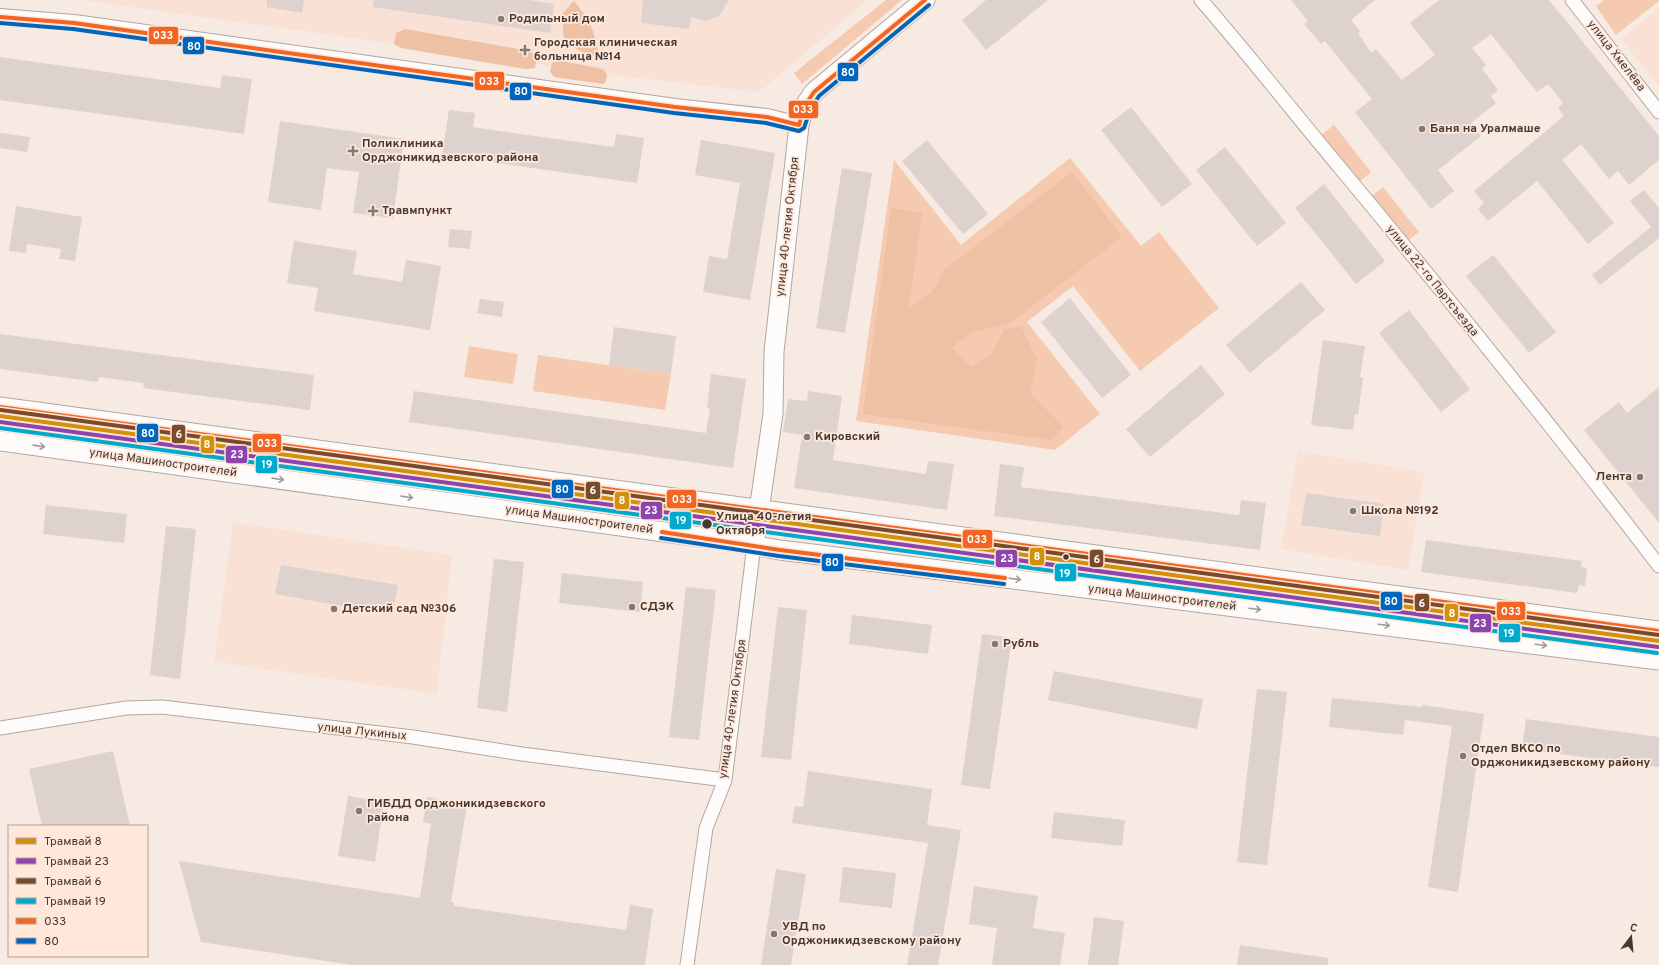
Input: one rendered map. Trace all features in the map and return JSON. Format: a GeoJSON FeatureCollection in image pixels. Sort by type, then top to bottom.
{"type":"FeatureCollection","features":[{"type":"Feature","properties":{"kind":"main road","name":"улица 40-летия Октября"},"geometry":{"type":"LineString","coordinates":[[754,545],[773,414],[774,352],[799,125],[804,107],[814,92],[925,0]]}},
{"type":"Feature","properties":{"kind":"main road"},"geometry":{"type":"LineString","coordinates":[[0,407],[1659,631]]}},
{"type":"Feature","properties":{"kind":"main road","name":"улица Машиностроителей"},"geometry":{"type":"LineString","coordinates":[[0,441],[1062,586],[1659,660]]}},
{"type":"Feature","properties":{"kind":"street","name":"улица 22-го Партсъезда"},"geometry":{"type":"LineString","coordinates":[[1201,0],[1412,255],[1558,435],[1659,566]]}},
{"type":"Feature","properties":{"kind":"street","name":"улица Хмелёва"},"geometry":{"type":"LineString","coordinates":[[1572,0],[1659,112]]}},
{"type":"Feature","properties":{"kind":"street"},"geometry":{"type":"LineString","coordinates":[[0,17],[74,24],[675,107],[767,117],[799,125]]}},
{"type":"Feature","properties":{"kind":"street","name":"улица 40-летия Октября"},"geometry":{"type":"LineString","coordinates":[[687,965],[706,828],[724,780],[754,545]]}},
{"type":"Feature","properties":{"kind":"street","name":"улица Лукиных"},"geometry":{"type":"LineString","coordinates":[[0,728],[126,708],[162,707],[413,737],[522,754],[724,780]]}},
{"type":"Feature","properties":{"kind":"shaded area"},"geometry":{"type":"Polygon","coordinates":[[[82,0],[868,0],[759,92],[626,77],[82,0]]]}},
{"type":"Feature","properties":{"kind":"shaded area"},"geometry":{"type":"Polygon","coordinates":[[[886,0],[902,0],[802,84],[794,73],[886,0]]]}},
{"type":"Feature","properties":{"kind":"shaded area"},"geometry":{"type":"Polygon","coordinates":[[[1604,0],[1659,1],[1616,35],[1596,6],[1604,0]]]}},
{"type":"Feature","properties":{"kind":"shaded area"},"geometry":{"type":"Polygon","coordinates":[[[574,1],[591,26],[596,39],[599,55],[589,56],[564,42],[562,14],[574,1]]]}},
{"type":"Feature","properties":{"kind":"shaded area"},"geometry":{"type":"Polygon","coordinates":[[[1659,8],[1659,86],[1621,39],[1659,8]]]}},
{"type":"Feature","properties":{"kind":"shaded area"},"geometry":{"type":"Polygon","coordinates":[[[405,29],[530,51],[537,56],[535,68],[525,69],[401,48],[394,44],[396,33],[405,29]]]}},
{"type":"Feature","properties":{"kind":"shaded area"},"geometry":{"type":"Polygon","coordinates":[[[557,60],[603,69],[607,75],[606,81],[603,84],[554,77],[550,72],[552,63],[557,60]]]}},
{"type":"Feature","properties":{"kind":"shaded area"},"geometry":{"type":"Polygon","coordinates":[[[1334,125],[1371,172],[1359,182],[1321,135],[1334,125]]]}},
{"type":"Feature","properties":{"kind":"shaded area"},"geometry":{"type":"Polygon","coordinates":[[[1070,158],[1141,246],[1159,232],[1219,308],[1140,371],[1073,286],[1027,322],[1100,414],[1055,450],[856,421],[894,160],[961,245],[1070,158]]]}},
{"type":"Feature","properties":{"kind":"shaded area"},"geometry":{"type":"Polygon","coordinates":[[[1072,172],[1122,237],[1010,323],[973,332],[952,347],[971,367],[991,355],[1004,330],[1021,326],[1037,359],[1030,393],[1064,427],[1051,440],[863,414],[891,208],[922,213],[909,308],[932,292],[945,269],[1072,172]]]}},
{"type":"Feature","properties":{"kind":"shaded area"},"geometry":{"type":"Polygon","coordinates":[[[1383,187],[1419,232],[1406,242],[1370,197],[1383,187]]]}},
{"type":"Feature","properties":{"kind":"shaded area"},"geometry":{"type":"Polygon","coordinates":[[[469,346],[518,354],[513,384],[464,377],[469,346]]]}},
{"type":"Feature","properties":{"kind":"shaded area"},"geometry":{"type":"Polygon","coordinates":[[[538,355],[671,374],[665,410],[533,391],[538,355]]]}},
{"type":"Feature","properties":{"kind":"shaded area","name":"Школа №192"},"geometry":{"type":"Polygon","coordinates":[[[1298,451],[1424,472],[1408,570],[1281,549],[1298,451]]]}},
{"type":"Feature","properties":{"kind":"shaded area","name":"Детский сад №306"},"geometry":{"type":"Polygon","coordinates":[[[233,522],[452,555],[437,694],[214,662],[233,522]]]}},
{"type":"Feature","properties":{"kind":"building"},"geometry":{"type":"Polygon","coordinates":[[[267,0],[304,0],[302,13],[267,7],[267,0]]]}},
{"type":"Feature","properties":{"kind":"building","name":"Родильный дом"},"geometry":{"type":"Polygon","coordinates":[[[374,0],[529,0],[554,4],[550,33],[373,7],[374,0]]]}},
{"type":"Feature","properties":{"kind":"building"},"geometry":{"type":"Polygon","coordinates":[[[643,0],[729,0],[719,16],[707,21],[691,17],[689,29],[641,23],[643,0]]]}},
{"type":"Feature","properties":{"kind":"building"},"geometry":{"type":"Polygon","coordinates":[[[986,0],[1048,0],[986,50],[962,20],[986,0]]]}},
{"type":"Feature","properties":{"kind":"building"},"geometry":{"type":"Polygon","coordinates":[[[1291,0],[1375,0],[1351,20],[1360,31],[1358,33],[1371,53],[1376,49],[1402,80],[1435,55],[1410,23],[1439,0],[1549,0],[1659,136],[1659,160],[1629,185],[1618,171],[1609,179],[1581,144],[1562,160],[1614,223],[1588,244],[1537,181],[1488,221],[1478,209],[1484,203],[1474,191],[1564,116],[1558,108],[1563,103],[1548,84],[1537,92],[1491,34],[1472,48],[1486,65],[1482,69],[1498,90],[1491,96],[1496,103],[1471,123],[1481,136],[1438,170],[1454,191],[1431,209],[1355,112],[1372,99],[1325,41],[1321,44],[1304,24],[1308,21],[1291,0]]]}},
{"type":"Feature","properties":{"kind":"building"},"geometry":{"type":"Polygon","coordinates":[[[0,57],[220,88],[222,75],[252,79],[244,134],[0,100],[0,57]]]}},
{"type":"Feature","properties":{"kind":"building"},"geometry":{"type":"Polygon","coordinates":[[[1131,107],[1192,184],[1162,207],[1101,130],[1131,107]]]}},
{"type":"Feature","properties":{"kind":"building"},"geometry":{"type":"Polygon","coordinates":[[[449,110],[475,113],[473,127],[485,129],[614,147],[616,134],[644,138],[637,183],[442,155],[449,110]]]}},
{"type":"Feature","properties":{"kind":"building"},"geometry":{"type":"Polygon","coordinates":[[[280,121],[404,139],[393,218],[353,213],[359,172],[327,168],[321,210],[268,202],[280,121]]]}},
{"type":"Feature","properties":{"kind":"building"},"geometry":{"type":"Polygon","coordinates":[[[0,133],[30,137],[27,152],[0,148],[0,133]]]}},
{"type":"Feature","properties":{"kind":"building"},"geometry":{"type":"Polygon","coordinates":[[[701,140],[775,153],[750,300],[703,292],[709,256],[727,259],[740,183],[695,175],[701,140]]]}},
{"type":"Feature","properties":{"kind":"building"},"geometry":{"type":"Polygon","coordinates":[[[927,140],[988,214],[963,234],[902,161],[927,140]]]}},
{"type":"Feature","properties":{"kind":"building"},"geometry":{"type":"Polygon","coordinates":[[[1225,147],[1286,223],[1257,246],[1196,170],[1225,147]]]}},
{"type":"Feature","properties":{"kind":"building"},"geometry":{"type":"Polygon","coordinates":[[[842,168],[872,173],[845,333],[816,328],[842,168]]]}},
{"type":"Feature","properties":{"kind":"building"},"geometry":{"type":"Polygon","coordinates":[[[1324,184],[1385,261],[1356,284],[1295,208],[1324,184]]]}},
{"type":"Feature","properties":{"kind":"building"},"geometry":{"type":"Polygon","coordinates":[[[1644,190],[1659,208],[1659,238],[1600,285],[1592,275],[1651,227],[1630,201],[1644,190]]]}},
{"type":"Feature","properties":{"kind":"building"},"geometry":{"type":"Polygon","coordinates":[[[16,206],[82,217],[75,261],[59,259],[61,249],[27,244],[26,253],[9,251],[16,206]]]}},
{"type":"Feature","properties":{"kind":"building"},"geometry":{"type":"Polygon","coordinates":[[[450,229],[472,231],[470,249],[448,247],[450,229]]]}},
{"type":"Feature","properties":{"kind":"building"},"geometry":{"type":"Polygon","coordinates":[[[294,241],[357,251],[353,274],[402,282],[406,260],[441,266],[430,330],[314,311],[318,288],[287,283],[294,241]]]}},
{"type":"Feature","properties":{"kind":"building"},"geometry":{"type":"Polygon","coordinates":[[[1493,255],[1556,332],[1529,353],[1466,276],[1493,255]]]}},
{"type":"Feature","properties":{"kind":"building"},"geometry":{"type":"Polygon","coordinates":[[[1301,282],[1325,310],[1250,373],[1226,345],[1301,282]]]}},
{"type":"Feature","properties":{"kind":"building"},"geometry":{"type":"Polygon","coordinates":[[[1070,298],[1131,375],[1102,398],[1041,322],[1070,298]]]}},
{"type":"Feature","properties":{"kind":"building"},"geometry":{"type":"Polygon","coordinates":[[[480,299],[504,302],[502,317],[477,313],[480,299]]]}},
{"type":"Feature","properties":{"kind":"building"},"geometry":{"type":"Polygon","coordinates":[[[1409,310],[1470,389],[1441,412],[1379,333],[1409,310]]]}},
{"type":"Feature","properties":{"kind":"building"},"geometry":{"type":"Polygon","coordinates":[[[614,327],[676,336],[671,374],[609,365],[614,327]]]}},
{"type":"Feature","properties":{"kind":"building"},"geometry":{"type":"Polygon","coordinates":[[[0,334],[314,375],[310,410],[143,388],[144,383],[99,377],[98,382],[0,369],[0,334]]]}},
{"type":"Feature","properties":{"kind":"building"},"geometry":{"type":"Polygon","coordinates":[[[1323,340],[1365,346],[1360,377],[1363,378],[1358,415],[1355,414],[1353,430],[1311,425],[1323,340]]]}},
{"type":"Feature","properties":{"kind":"building"},"geometry":{"type":"Polygon","coordinates":[[[1201,365],[1225,394],[1150,457],[1126,429],[1201,365]]]}},
{"type":"Feature","properties":{"kind":"building"},"geometry":{"type":"Polygon","coordinates":[[[711,374],[746,379],[733,468],[409,422],[414,391],[706,433],[710,409],[707,408],[711,374]]]}},
{"type":"Feature","properties":{"kind":"building","name":"Лента"},"geometry":{"type":"Polygon","coordinates":[[[1659,387],[1659,523],[1584,430],[1619,402],[1627,413],[1659,387]]]}},
{"type":"Feature","properties":{"kind":"building"},"geometry":{"type":"Polygon","coordinates":[[[808,391],[842,396],[833,460],[926,474],[928,461],[954,464],[947,510],[794,488],[802,435],[783,432],[788,399],[807,401],[808,391]]]}},
{"type":"Feature","properties":{"kind":"building"},"geometry":{"type":"Polygon","coordinates":[[[1000,464],[1024,467],[1021,487],[1239,515],[1241,500],[1266,503],[1260,550],[994,516],[1000,464]]]}},
{"type":"Feature","properties":{"kind":"building"},"geometry":{"type":"Polygon","coordinates":[[[1306,493],[1384,504],[1380,536],[1301,525],[1306,493]]]}},
{"type":"Feature","properties":{"kind":"building"},"geometry":{"type":"Polygon","coordinates":[[[46,505],[127,514],[124,543],[43,534],[46,505]]]}},
{"type":"Feature","properties":{"kind":"building"},"geometry":{"type":"Polygon","coordinates":[[[166,526],[196,529],[180,679],[150,675],[166,526]]]}},
{"type":"Feature","properties":{"kind":"building"},"geometry":{"type":"Polygon","coordinates":[[[1426,540],[1582,561],[1581,567],[1587,568],[1585,586],[1579,585],[1577,593],[1421,572],[1426,540]]]}},
{"type":"Feature","properties":{"kind":"building"},"geometry":{"type":"Polygon","coordinates":[[[494,559],[524,562],[507,712],[477,708],[494,559]]]}},
{"type":"Feature","properties":{"kind":"building"},"geometry":{"type":"Polygon","coordinates":[[[281,565],[398,585],[392,615],[275,594],[281,565]]]}},
{"type":"Feature","properties":{"kind":"building"},"geometry":{"type":"Polygon","coordinates":[[[562,573],[643,582],[640,612],[559,603],[562,573]]]}},
{"type":"Feature","properties":{"kind":"building"},"geometry":{"type":"Polygon","coordinates":[[[686,587],[716,590],[699,740],[669,737],[686,587]]]}},
{"type":"Feature","properties":{"kind":"building"},"geometry":{"type":"Polygon","coordinates":[[[778,607],[807,610],[791,760],[761,757],[778,607]]]}},
{"type":"Feature","properties":{"kind":"building"},"geometry":{"type":"Polygon","coordinates":[[[852,615],[932,625],[928,654],[849,644],[852,615]]]}},
{"type":"Feature","properties":{"kind":"building"},"geometry":{"type":"Polygon","coordinates":[[[982,634],[1012,638],[990,789],[961,785],[982,634]]]}},
{"type":"Feature","properties":{"kind":"building"},"geometry":{"type":"Polygon","coordinates":[[[1054,671],[1203,699],[1197,729],[1048,700],[1054,671]]]}},
{"type":"Feature","properties":{"kind":"building"},"geometry":{"type":"Polygon","coordinates":[[[1257,689],[1287,692],[1267,865],[1237,862],[1257,689]]]}},
{"type":"Feature","properties":{"kind":"building"},"geometry":{"type":"Polygon","coordinates":[[[1332,698],[1422,707],[1423,705],[1484,714],[1458,892],[1428,887],[1452,726],[1405,720],[1403,735],[1329,727],[1332,698]]]}},
{"type":"Feature","properties":{"kind":"building"},"geometry":{"type":"Polygon","coordinates":[[[1526,719],[1659,737],[1659,767],[1522,749],[1526,719]]]}},
{"type":"Feature","properties":{"kind":"building"},"geometry":{"type":"Polygon","coordinates":[[[113,751],[130,825],[42,825],[29,769],[113,751]]]}},
{"type":"Feature","properties":{"kind":"building"},"geometry":{"type":"Polygon","coordinates":[[[808,771],[932,789],[927,825],[961,830],[938,965],[907,965],[928,843],[792,823],[795,806],[803,807],[808,771]]]}},
{"type":"Feature","properties":{"kind":"building"},"geometry":{"type":"Polygon","coordinates":[[[348,796],[384,802],[375,862],[338,856],[348,796]]]}},
{"type":"Feature","properties":{"kind":"building"},"geometry":{"type":"Polygon","coordinates":[[[427,797],[467,804],[451,902],[454,903],[454,906],[626,930],[630,905],[653,909],[645,965],[352,965],[201,942],[179,861],[420,898],[431,824],[423,822],[427,797]]]}},
{"type":"Feature","properties":{"kind":"building"},"geometry":{"type":"Polygon","coordinates":[[[1054,812],[1125,820],[1122,846],[1051,838],[1054,812]]]}},
{"type":"Feature","properties":{"kind":"building"},"geometry":{"type":"Polygon","coordinates":[[[843,867],[896,873],[892,908],[839,902],[843,867]]]}},
{"type":"Feature","properties":{"kind":"building"},"geometry":{"type":"Polygon","coordinates":[[[776,869],[806,874],[791,965],[761,965],[776,869]]]}},
{"type":"Feature","properties":{"kind":"building"},"geometry":{"type":"Polygon","coordinates":[[[974,886],[1038,896],[1033,928],[1065,933],[1060,965],[992,965],[997,928],[969,924],[974,886]]]}},
{"type":"Feature","properties":{"kind":"building"},"geometry":{"type":"Polygon","coordinates":[[[1094,917],[1124,921],[1118,965],[1088,965],[1094,917]]]}},
{"type":"Feature","properties":{"kind":"building"},"geometry":{"type":"Polygon","coordinates":[[[1240,945],[1328,958],[1328,965],[1237,965],[1240,945]]]}},
{"type":"Feature","properties":{"kind":"tram line","name":"6"},"geometry":{"type":"LineString","coordinates":[[1,410],[1659,635]]}},
{"type":"Feature","properties":{"kind":"tram line","name":"8"},"geometry":{"type":"LineString","coordinates":[[0,416],[1659,641]]}},
{"type":"Feature","properties":{"kind":"tram line","name":"23"},"geometry":{"type":"LineString","coordinates":[[0,422],[1658,647]]}},
{"type":"Feature","properties":{"kind":"tram line","name":"19"},"geometry":{"type":"LineString","coordinates":[[0,428],[1657,653]]}},
{"type":"Feature","properties":{"kind":"transit line","name":"033"},"geometry":{"type":"LineString","coordinates":[[0,17],[74,23],[675,107],[767,117],[799,125],[804,107],[814,92],[925,0]]}},
{"type":"Feature","properties":{"kind":"transit line","name":"80"},"geometry":{"type":"LineString","coordinates":[[0,23],[73,29],[674,113],[766,123],[799,131],[804,128],[810,110],[819,96],[929,5]]}},
{"type":"Feature","properties":{"kind":"transit line","name":"033"},"geometry":{"type":"LineString","coordinates":[[0,407],[1659,631]]}},
{"type":"Feature","properties":{"kind":"transit line","name":"80"},"geometry":{"type":"LineString","coordinates":[[0,413],[1658,637]]}},
{"type":"Feature","properties":{"kind":"transit line","name":"033"},"geometry":{"type":"LineString","coordinates":[[662,532],[780,550],[1005,578]]}},
{"type":"Feature","properties":{"kind":"transit line","name":"80"},"geometry":{"type":"LineString","coordinates":[[661,538],[779,556],[1004,584]]}},
{"type":"Feature","properties":{"kind":"place","name":"Родильный дом"},"geometry":{"type":"Point","coordinates":[501,19]}},
{"type":"Feature","properties":{"kind":"place","name":"Городская клиническая больница №14"},"geometry":{"type":"Point","coordinates":[525,50]}},
{"type":"Feature","properties":{"kind":"place","name":"Баня на Уралмаше"},"geometry":{"type":"Point","coordinates":[1422,129]}},
{"type":"Feature","properties":{"kind":"place","name":"Поликлиника Орджоникидзевского района"},"geometry":{"type":"Point","coordinates":[353,151]}},
{"type":"Feature","properties":{"kind":"place","name":"Травмпункт"},"geometry":{"type":"Point","coordinates":[373,211]}},
{"type":"Feature","properties":{"kind":"place","name":"Кировский"},"geometry":{"type":"Point","coordinates":[807,437]}},
{"type":"Feature","properties":{"kind":"place","name":"Лента"},"geometry":{"type":"Point","coordinates":[1640,477]}},
{"type":"Feature","properties":{"kind":"place","name":"Школа №192"},"geometry":{"type":"Point","coordinates":[1353,511]}},
{"type":"Feature","properties":{"kind":"place","name":"Улица 40-летия Октября"},"geometry":{"type":"Point","coordinates":[707,524]}},
{"type":"Feature","properties":{"kind":"place","name":"СДЭК"},"geometry":{"type":"Point","coordinates":[632,607]}},
{"type":"Feature","properties":{"kind":"place","name":"Детский сад №306"},"geometry":{"type":"Point","coordinates":[334,609]}},
{"type":"Feature","properties":{"kind":"place","name":"Рубль"},"geometry":{"type":"Point","coordinates":[995,644]}},
{"type":"Feature","properties":{"kind":"place","name":"Отдел ВКСО по Орджоникидзевскому району"},"geometry":{"type":"Point","coordinates":[1463,756]}},
{"type":"Feature","properties":{"kind":"place","name":"ГИБДД Орджоникидзевского района"},"geometry":{"type":"Point","coordinates":[359,811]}},
{"type":"Feature","properties":{"kind":"place","name":"УВД по Орджоникидзевскому району"},"geometry":{"type":"Point","coordinates":[774,934]}}]}
